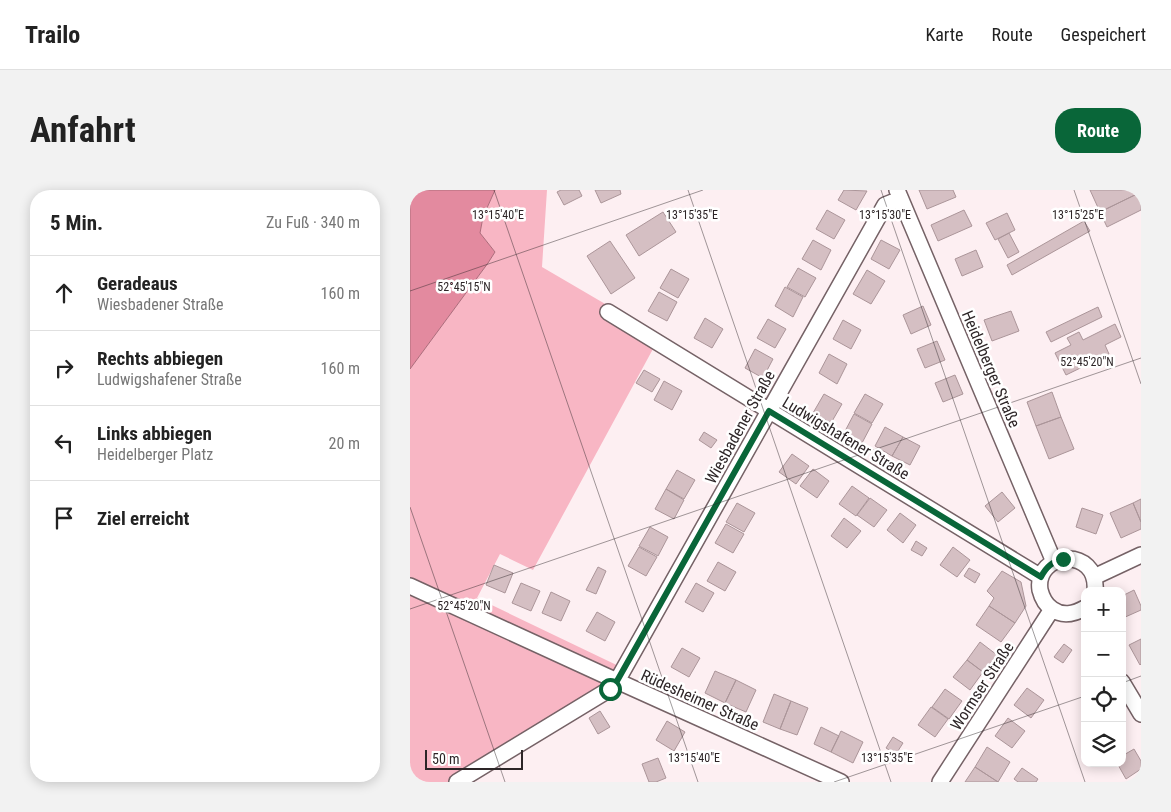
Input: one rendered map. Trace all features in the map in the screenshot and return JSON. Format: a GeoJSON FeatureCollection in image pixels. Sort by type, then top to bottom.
{"type":"FeatureCollection","features":[{"type":"Feature","properties":{"kind":"street","name":"Wiesbadener Straße"},"geometry":{"type":"LineString","coordinates":[[617,681],[885,205],[898,194]]}},
{"type":"Feature","properties":{"kind":"street","name":"Heidelberger Straße"},"geometry":{"type":"LineString","coordinates":[[898,194],[1054,562]]}},
{"type":"Feature","properties":{"kind":"street","name":"Ludwigshafener Straße"},"geometry":{"type":"LineString","coordinates":[[608,312],[1041,577]]}},
{"type":"Feature","properties":{"kind":"street"},"geometry":{"type":"LineString","coordinates":[[1081,612],[1060,613],[1046,603],[1041,595],[1040,586],[1041,577],[1048,566],[1063,559],[1072,558],[1081,561],[1088,567],[1094,584],[1141,555]]}},
{"type":"Feature","properties":{"kind":"street","name":"Rüdesheimer Straße"},"geometry":{"type":"LineString","coordinates":[[410,586],[840,782]]}},
{"type":"Feature","properties":{"kind":"street","name":"Wormser Straße"},"geometry":{"type":"LineString","coordinates":[[940,782],[1052,609]]}},
{"type":"Feature","properties":{"kind":"street"},"geometry":{"type":"LineString","coordinates":[[457,782],[610,689],[617,681]]}},
{"type":"Feature","properties":{"kind":"street"},"geometry":{"type":"LineString","coordinates":[[1126,689],[1141,714]]}},
{"type":"Feature","properties":{"kind":"shaded area"},"geometry":{"type":"Polygon","coordinates":[[[410,190],[495,190],[483,217],[480,233],[495,252],[410,369],[410,190]]]}},
{"type":"Feature","properties":{"kind":"shaded area"},"geometry":{"type":"Polygon","coordinates":[[[495,190],[547,190],[542,267],[660,336],[533,570],[500,554],[477,598],[627,670],[460,782],[410,782],[410,369],[495,252],[480,233],[483,217],[495,190]]]}},
{"type":"Feature","properties":{"kind":"building"},"geometry":{"type":"Polygon","coordinates":[[[561,190],[579,190],[582,196],[564,205],[557,192],[561,190]]]}},
{"type":"Feature","properties":{"kind":"building"},"geometry":{"type":"Polygon","coordinates":[[[595,190],[620,190],[621,194],[601,203],[595,190]]]}},
{"type":"Feature","properties":{"kind":"building"},"geometry":{"type":"Polygon","coordinates":[[[844,190],[867,191],[856,210],[838,200],[844,190]]]}},
{"type":"Feature","properties":{"kind":"building"},"geometry":{"type":"Polygon","coordinates":[[[919,190],[953,190],[956,197],[927,209],[919,190]]]}},
{"type":"Feature","properties":{"kind":"building"},"geometry":{"type":"Polygon","coordinates":[[[1090,190],[1141,190],[1141,192],[1100,212],[1090,190]]]}},
{"type":"Feature","properties":{"kind":"building"},"geometry":{"type":"Polygon","coordinates":[[[1141,192],[1141,210],[1107,227],[1100,212],[1141,192]]]}},
{"type":"Feature","properties":{"kind":"building"},"geometry":{"type":"Polygon","coordinates":[[[827,210],[845,220],[834,239],[816,229],[827,210]]]}},
{"type":"Feature","properties":{"kind":"building"},"geometry":{"type":"Polygon","coordinates":[[[964,210],[972,226],[938,241],[931,225],[964,210]]]}},
{"type":"Feature","properties":{"kind":"building"},"geometry":{"type":"Polygon","coordinates":[[[663,212],[676,232],[639,256],[626,235],[663,212]]]}},
{"type":"Feature","properties":{"kind":"building"},"geometry":{"type":"Polygon","coordinates":[[[1007,213],[1015,230],[995,240],[986,223],[1007,213]]]}},
{"type":"Feature","properties":{"kind":"building"},"geometry":{"type":"Polygon","coordinates":[[[1084,221],[1090,231],[1012,275],[1007,265],[1084,221]]]}},
{"type":"Feature","properties":{"kind":"building"},"geometry":{"type":"Polygon","coordinates":[[[1009,233],[1019,252],[1008,258],[998,239],[1009,233]]]}},
{"type":"Feature","properties":{"kind":"building"},"geometry":{"type":"Polygon","coordinates":[[[813,240],[831,250],[821,270],[802,259],[813,240]]]}},
{"type":"Feature","properties":{"kind":"building"},"geometry":{"type":"Polygon","coordinates":[[[881,240],[900,250],[889,269],[871,259],[881,240]]]}},
{"type":"Feature","properties":{"kind":"building"},"geometry":{"type":"Polygon","coordinates":[[[610,241],[635,278],[611,294],[587,256],[610,241]]]}},
{"type":"Feature","properties":{"kind":"building"},"geometry":{"type":"Polygon","coordinates":[[[976,250],[983,267],[962,276],[955,259],[976,250]]]}},
{"type":"Feature","properties":{"kind":"building"},"geometry":{"type":"Polygon","coordinates":[[[798,268],[816,278],[805,297],[787,287],[798,268]]]}},
{"type":"Feature","properties":{"kind":"building"},"geometry":{"type":"Polygon","coordinates":[[[671,269],[689,279],[678,298],[660,288],[671,269]]]}},
{"type":"Feature","properties":{"kind":"building"},"geometry":{"type":"Polygon","coordinates":[[[867,270],[885,281],[871,304],[853,294],[867,270]]]}},
{"type":"Feature","properties":{"kind":"building"},"geometry":{"type":"Polygon","coordinates":[[[785,287],[803,297],[793,317],[775,306],[785,287]]]}},
{"type":"Feature","properties":{"kind":"building"},"geometry":{"type":"Polygon","coordinates":[[[659,292],[677,302],[667,321],[648,311],[659,292]]]}},
{"type":"Feature","properties":{"kind":"building"},"geometry":{"type":"Polygon","coordinates":[[[923,306],[931,325],[911,334],[903,315],[923,306]]]}},
{"type":"Feature","properties":{"kind":"building"},"geometry":{"type":"Polygon","coordinates":[[[1098,307],[1102,317],[1051,342],[1046,332],[1098,307]]]}},
{"type":"Feature","properties":{"kind":"building"},"geometry":{"type":"Polygon","coordinates":[[[1011,311],[1019,331],[992,341],[984,320],[1011,311]]]}},
{"type":"Feature","properties":{"kind":"building"},"geometry":{"type":"Polygon","coordinates":[[[705,318],[723,329],[712,348],[694,338],[705,318]]]}},
{"type":"Feature","properties":{"kind":"building"},"geometry":{"type":"Polygon","coordinates":[[[768,319],[786,329],[775,348],[757,338],[768,319]]]}},
{"type":"Feature","properties":{"kind":"building"},"geometry":{"type":"Polygon","coordinates":[[[843,320],[861,330],[851,349],[833,339],[843,320]]]}},
{"type":"Feature","properties":{"kind":"building"},"geometry":{"type":"Polygon","coordinates":[[[1115,324],[1121,337],[1105,345],[1109,354],[1066,375],[1055,353],[1071,345],[1067,338],[1079,332],[1083,340],[1115,324]]]}},
{"type":"Feature","properties":{"kind":"building"},"geometry":{"type":"Polygon","coordinates":[[[937,341],[945,360],[925,368],[917,349],[937,341]]]}},
{"type":"Feature","properties":{"kind":"building"},"geometry":{"type":"Polygon","coordinates":[[[755,349],[773,359],[763,378],[745,368],[755,349]]]}},
{"type":"Feature","properties":{"kind":"building"},"geometry":{"type":"Polygon","coordinates":[[[829,354],[847,364],[837,384],[819,373],[829,354]]]}},
{"type":"Feature","properties":{"kind":"building"},"geometry":{"type":"Polygon","coordinates":[[[644,370],[660,379],[652,392],[636,383],[644,370]]]}},
{"type":"Feature","properties":{"kind":"building"},"geometry":{"type":"Polygon","coordinates":[[[955,375],[963,394],[943,402],[935,383],[955,375]]]}},
{"type":"Feature","properties":{"kind":"building"},"geometry":{"type":"Polygon","coordinates":[[[664,381],[682,391],[672,410],[654,400],[664,381]]]}},
{"type":"Feature","properties":{"kind":"building"},"geometry":{"type":"Polygon","coordinates":[[[1052,392],[1061,417],[1036,426],[1027,402],[1052,392]]]}},
{"type":"Feature","properties":{"kind":"building"},"geometry":{"type":"Polygon","coordinates":[[[824,394],[842,404],[831,423],[813,413],[824,394]]]}},
{"type":"Feature","properties":{"kind":"building"},"geometry":{"type":"Polygon","coordinates":[[[865,394],[883,404],[872,423],[854,413],[865,394]]]}},
{"type":"Feature","properties":{"kind":"building"},"geometry":{"type":"Polygon","coordinates":[[[854,414],[872,424],[862,443],[844,433],[854,414]]]}},
{"type":"Feature","properties":{"kind":"building"},"geometry":{"type":"Polygon","coordinates":[[[1061,417],[1074,449],[1049,459],[1036,426],[1061,417]]]}},
{"type":"Feature","properties":{"kind":"building"},"geometry":{"type":"Polygon","coordinates":[[[885,427],[903,437],[892,456],[875,446],[885,427]]]}},
{"type":"Feature","properties":{"kind":"building"},"geometry":{"type":"Polygon","coordinates":[[[704,432],[717,440],[711,448],[699,440],[704,432]]]}},
{"type":"Feature","properties":{"kind":"building"},"geometry":{"type":"Polygon","coordinates":[[[903,437],[920,446],[910,465],[892,456],[903,437]]]}},
{"type":"Feature","properties":{"kind":"building"},"geometry":{"type":"Polygon","coordinates":[[[792,454],[809,466],[796,484],[779,472],[792,454]]]}},
{"type":"Feature","properties":{"kind":"building"},"geometry":{"type":"Polygon","coordinates":[[[813,469],[829,481],[817,498],[800,486],[813,469]]]}},
{"type":"Feature","properties":{"kind":"building"},"geometry":{"type":"Polygon","coordinates":[[[677,470],[695,480],[684,499],[666,489],[677,470]]]}},
{"type":"Feature","properties":{"kind":"building"},"geometry":{"type":"Polygon","coordinates":[[[852,486],[869,498],[856,516],[839,504],[852,486]]]}},
{"type":"Feature","properties":{"kind":"building"},"geometry":{"type":"Polygon","coordinates":[[[666,489],[684,500],[674,519],[655,509],[666,489]]]}},
{"type":"Feature","properties":{"kind":"building"},"geometry":{"type":"Polygon","coordinates":[[[1002,492],[1015,508],[998,522],[985,506],[1002,492]]]}},
{"type":"Feature","properties":{"kind":"building"},"geometry":{"type":"Polygon","coordinates":[[[870,498],[887,510],[874,527],[857,515],[870,498]]]}},
{"type":"Feature","properties":{"kind":"building"},"geometry":{"type":"Polygon","coordinates":[[[1141,499],[1141,522],[1133,503],[1141,499]]]}},
{"type":"Feature","properties":{"kind":"building"},"geometry":{"type":"Polygon","coordinates":[[[737,503],[755,513],[744,532],[726,522],[737,503]]]}},
{"type":"Feature","properties":{"kind":"building"},"geometry":{"type":"Polygon","coordinates":[[[1133,503],[1141,522],[1141,529],[1121,538],[1110,513],[1133,503]]]}},
{"type":"Feature","properties":{"kind":"building"},"geometry":{"type":"Polygon","coordinates":[[[1082,508],[1103,515],[1096,534],[1076,527],[1082,508]]]}},
{"type":"Feature","properties":{"kind":"building"},"geometry":{"type":"Polygon","coordinates":[[[900,513],[916,525],[903,543],[887,530],[900,513]]]}},
{"type":"Feature","properties":{"kind":"building"},"geometry":{"type":"Polygon","coordinates":[[[844,518],[861,531],[847,548],[831,536],[844,518]]]}},
{"type":"Feature","properties":{"kind":"building"},"geometry":{"type":"Polygon","coordinates":[[[726,524],[744,534],[733,553],[715,543],[726,524]]]}},
{"type":"Feature","properties":{"kind":"building"},"geometry":{"type":"Polygon","coordinates":[[[650,527],[668,537],[658,556],[639,546],[650,527]]]}},
{"type":"Feature","properties":{"kind":"building"},"geometry":{"type":"Polygon","coordinates":[[[916,541],[927,548],[922,556],[911,550],[916,541]]]}},
{"type":"Feature","properties":{"kind":"building"},"geometry":{"type":"Polygon","coordinates":[[[639,547],[657,557],[646,576],[628,566],[639,547]]]}},
{"type":"Feature","properties":{"kind":"building"},"geometry":{"type":"Polygon","coordinates":[[[953,547],[970,560],[957,577],[940,565],[953,547]]]}},
{"type":"Feature","properties":{"kind":"building"},"geometry":{"type":"Polygon","coordinates":[[[718,562],[736,572],[725,591],[707,581],[718,562]]]}},
{"type":"Feature","properties":{"kind":"building"},"geometry":{"type":"Polygon","coordinates":[[[494,565],[513,573],[505,593],[486,585],[494,565]]]}},
{"type":"Feature","properties":{"kind":"building"},"geometry":{"type":"Polygon","coordinates":[[[598,567],[606,571],[596,594],[586,590],[598,567]]]}},
{"type":"Feature","properties":{"kind":"building"},"geometry":{"type":"Polygon","coordinates":[[[969,568],[980,574],[975,583],[964,576],[969,568]]]}},
{"type":"Feature","properties":{"kind":"building"},"geometry":{"type":"Polygon","coordinates":[[[1002,571],[1021,582],[1026,606],[1015,623],[989,606],[994,598],[987,591],[1002,571]]]}},
{"type":"Feature","properties":{"kind":"building"},"geometry":{"type":"Polygon","coordinates":[[[521,583],[540,591],[531,611],[512,603],[521,583]]]}},
{"type":"Feature","properties":{"kind":"building"},"geometry":{"type":"Polygon","coordinates":[[[696,583],[714,593],[703,612],[685,602],[696,583]]]}},
{"type":"Feature","properties":{"kind":"building"},"geometry":{"type":"Polygon","coordinates":[[[1134,590],[1141,610],[1126,617],[1126,594],[1134,590]]]}},
{"type":"Feature","properties":{"kind":"building"},"geometry":{"type":"Polygon","coordinates":[[[551,592],[570,601],[561,621],[542,613],[551,592]]]}},
{"type":"Feature","properties":{"kind":"building"},"geometry":{"type":"Polygon","coordinates":[[[989,606],[1015,623],[1001,642],[976,625],[989,606]]]}},
{"type":"Feature","properties":{"kind":"building"},"geometry":{"type":"Polygon","coordinates":[[[597,612],[615,622],[605,641],[586,631],[597,612]]]}},
{"type":"Feature","properties":{"kind":"building"},"geometry":{"type":"Polygon","coordinates":[[[1141,639],[1141,664],[1140,665],[1129,645],[1141,639]]]}},
{"type":"Feature","properties":{"kind":"building"},"geometry":{"type":"Polygon","coordinates":[[[980,642],[997,655],[983,672],[967,660],[980,642]]]}},
{"type":"Feature","properties":{"kind":"building"},"geometry":{"type":"Polygon","coordinates":[[[1064,644],[1072,650],[1063,663],[1054,657],[1064,644]]]}},
{"type":"Feature","properties":{"kind":"building"},"geometry":{"type":"Polygon","coordinates":[[[682,648],[700,658],[689,677],[671,667],[682,648]]]}},
{"type":"Feature","properties":{"kind":"building"},"geometry":{"type":"Polygon","coordinates":[[[967,660],[983,672],[970,690],[953,677],[967,660]]]}},
{"type":"Feature","properties":{"kind":"building"},"geometry":{"type":"Polygon","coordinates":[[[715,671],[736,680],[725,703],[705,693],[715,671]]]}},
{"type":"Feature","properties":{"kind":"building"},"geometry":{"type":"Polygon","coordinates":[[[736,680],[756,690],[746,712],[725,703],[736,680]]]}},
{"type":"Feature","properties":{"kind":"building"},"geometry":{"type":"Polygon","coordinates":[[[1027,688],[1044,700],[1031,718],[1014,705],[1027,688]]]}},
{"type":"Feature","properties":{"kind":"building"},"geometry":{"type":"Polygon","coordinates":[[[945,689],[962,701],[949,719],[932,707],[945,689]]]}},
{"type":"Feature","properties":{"kind":"building"},"geometry":{"type":"Polygon","coordinates":[[[774,694],[791,701],[780,729],[763,722],[774,694]]]}},
{"type":"Feature","properties":{"kind":"building"},"geometry":{"type":"Polygon","coordinates":[[[791,701],[808,708],[797,735],[780,729],[791,701]]]}},
{"type":"Feature","properties":{"kind":"building"},"geometry":{"type":"Polygon","coordinates":[[[931,707],[948,719],[935,737],[918,725],[931,707]]]}},
{"type":"Feature","properties":{"kind":"building"},"geometry":{"type":"Polygon","coordinates":[[[600,711],[610,727],[598,734],[589,718],[600,711]]]}},
{"type":"Feature","properties":{"kind":"building"},"geometry":{"type":"Polygon","coordinates":[[[1008,718],[1025,731],[1012,748],[995,736],[1008,718]]]}},
{"type":"Feature","properties":{"kind":"building"},"geometry":{"type":"Polygon","coordinates":[[[667,721],[685,732],[674,751],[656,740],[667,721]]]}},
{"type":"Feature","properties":{"kind":"building"},"geometry":{"type":"Polygon","coordinates":[[[821,727],[839,736],[831,752],[814,744],[821,727]]]}},
{"type":"Feature","properties":{"kind":"building"},"geometry":{"type":"Polygon","coordinates":[[[841,731],[863,742],[853,763],[831,752],[841,731]]]}},
{"type":"Feature","properties":{"kind":"building"},"geometry":{"type":"Polygon","coordinates":[[[893,737],[903,743],[896,754],[886,748],[893,737]]]}},
{"type":"Feature","properties":{"kind":"building"},"geometry":{"type":"Polygon","coordinates":[[[987,747],[1010,762],[998,782],[975,767],[987,747]]]}},
{"type":"Feature","properties":{"kind":"building"},"geometry":{"type":"Polygon","coordinates":[[[1134,749],[1141,761],[1141,769],[1126,779],[1119,767],[1126,767],[1126,754],[1134,749]]]}},
{"type":"Feature","properties":{"kind":"building"},"geometry":{"type":"Polygon","coordinates":[[[658,758],[666,778],[656,782],[649,782],[642,764],[658,758]]]}},
{"type":"Feature","properties":{"kind":"building"},"geometry":{"type":"Polygon","coordinates":[[[975,767],[998,782],[965,782],[975,767]]]}},
{"type":"Feature","properties":{"kind":"building"},"geometry":{"type":"Polygon","coordinates":[[[1022,768],[1038,779],[1036,782],[1018,782],[1014,779],[1022,768]]]}},
{"type":"Feature","properties":{"kind":"route"},"geometry":{"type":"LineString","coordinates":[[610,689],[617,681],[769,411],[1041,577],[1048,566],[1063,559]]}}]}
